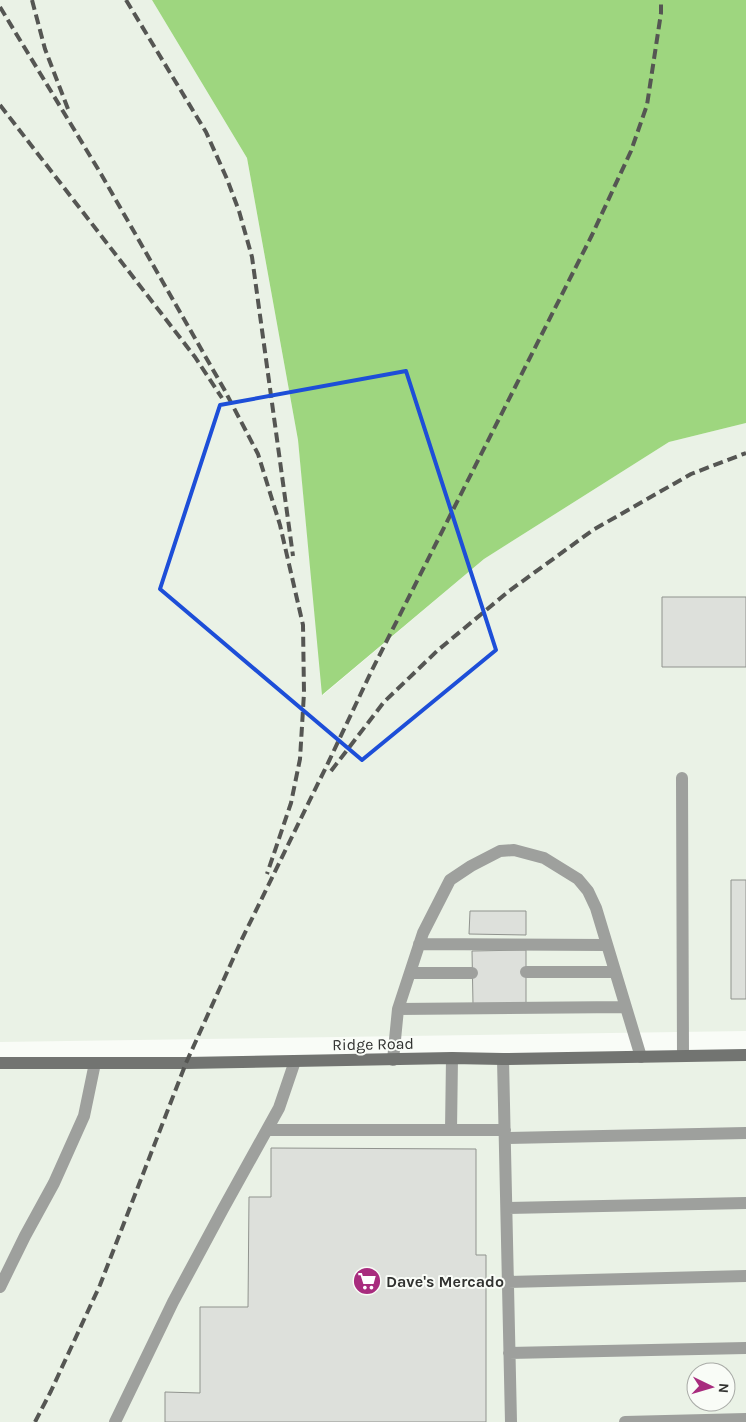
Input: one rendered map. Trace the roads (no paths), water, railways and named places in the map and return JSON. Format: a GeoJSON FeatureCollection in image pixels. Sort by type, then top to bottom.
{"type":"FeatureCollection","features":[{"type":"Feature","properties":{"kind":"main road","name":"Ridge Road"},"geometry":{"type":"LineString","coordinates":[[0,1063],[186,1063],[746,1055]]}},
{"type":"Feature","properties":{"kind":"lane"},"geometry":{"type":"LineString","coordinates":[[682,778],[683,1056]]}},
{"type":"Feature","properties":{"kind":"lane"},"geometry":{"type":"LineString","coordinates":[[393,1060],[398,1009],[423,932],[450,880],[471,866],[500,852],[514,850],[544,858],[578,879],[588,890],[596,908],[641,1057]]}},
{"type":"Feature","properties":{"kind":"lane"},"geometry":{"type":"LineString","coordinates":[[419,944],[607,945]]}},
{"type":"Feature","properties":{"kind":"lane"},"geometry":{"type":"LineString","coordinates":[[526,972],[615,972]]}},
{"type":"Feature","properties":{"kind":"lane"},"geometry":{"type":"LineString","coordinates":[[410,973],[472,973]]}},
{"type":"Feature","properties":{"kind":"lane"},"geometry":{"type":"LineString","coordinates":[[398,1009],[626,1007]]}},
{"type":"Feature","properties":{"kind":"lane"},"geometry":{"type":"LineString","coordinates":[[451,1130],[452,1058]]}},
{"type":"Feature","properties":{"kind":"lane"},"geometry":{"type":"LineString","coordinates":[[503,1059],[510,1422]]}},
{"type":"Feature","properties":{"kind":"lane"},"geometry":{"type":"LineString","coordinates":[[115,1422],[173,1302],[279,1108],[295,1061]]}},
{"type":"Feature","properties":{"kind":"lane"},"geometry":{"type":"LineString","coordinates":[[0,1287],[54,1183],[84,1116],[95,1063]]}},
{"type":"Feature","properties":{"kind":"lane"},"geometry":{"type":"LineString","coordinates":[[267,1130],[451,1130],[505,1134],[746,1133]]}},
{"type":"Feature","properties":{"kind":"lane"},"geometry":{"type":"LineString","coordinates":[[507,1208],[746,1203]]}},
{"type":"Feature","properties":{"kind":"lane"},"geometry":{"type":"LineString","coordinates":[[508,1282],[746,1276]]}},
{"type":"Feature","properties":{"kind":"lane"},"geometry":{"type":"LineString","coordinates":[[509,1353],[746,1348]]}},
{"type":"Feature","properties":{"kind":"lane"},"geometry":{"type":"LineString","coordinates":[[625,1422],[746,1419]]}},
{"type":"Feature","properties":{"kind":"railway"},"geometry":{"type":"LineString","coordinates":[[32,0],[45,49],[68,109]]}},
{"type":"Feature","properties":{"kind":"railway"},"geometry":{"type":"LineString","coordinates":[[126,0],[206,132],[239,211],[252,257],[293,556]]}},
{"type":"Feature","properties":{"kind":"railway"},"geometry":{"type":"LineString","coordinates":[[35,1422],[100,1285],[186,1063],[242,939],[372,670],[592,235],[631,151],[647,105],[661,13],[661,0]]}},
{"type":"Feature","properties":{"kind":"railway"},"geometry":{"type":"LineString","coordinates":[[0,7],[101,174],[224,389],[258,454],[280,525],[303,625],[304,693],[300,759],[291,803],[267,874]]}},
{"type":"Feature","properties":{"kind":"railway"},"geometry":{"type":"LineString","coordinates":[[0,105],[195,357],[222,398]]}},
{"type":"Feature","properties":{"kind":"railway"},"geometry":{"type":"LineString","coordinates":[[331,771],[384,702],[437,651],[509,591],[593,530],[691,474],[746,453]]}},
{"type":"Feature","properties":{"kind":"place","name":"Dave's Mercado"},"geometry":{"type":"Point","coordinates":[367,1281]}}]}
